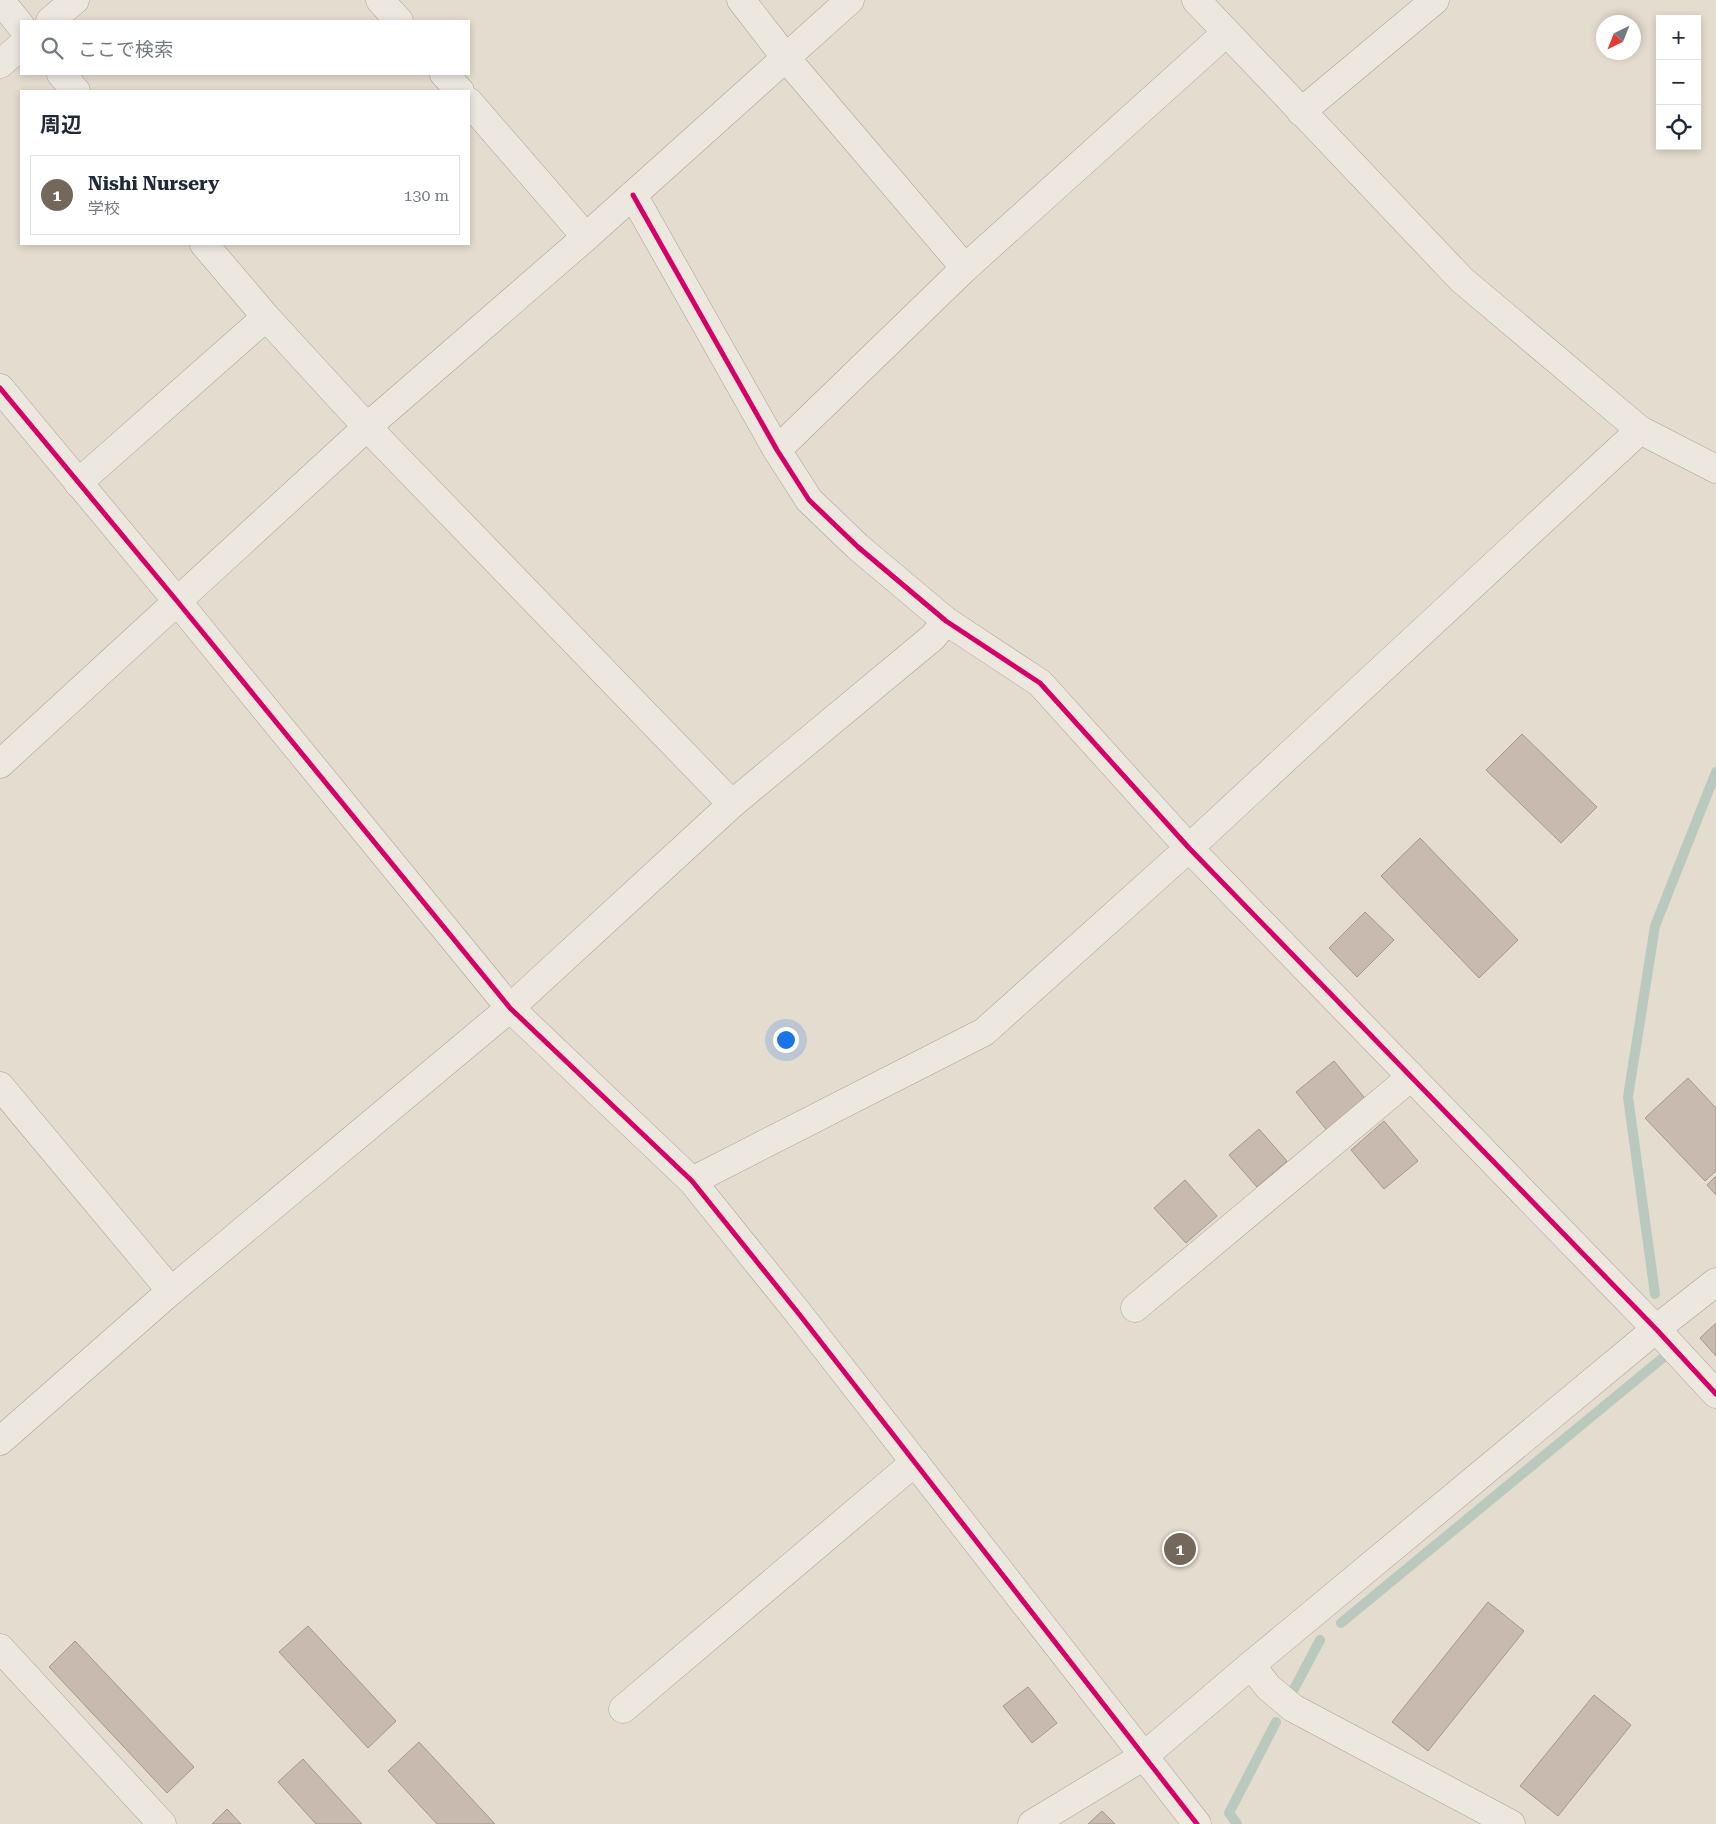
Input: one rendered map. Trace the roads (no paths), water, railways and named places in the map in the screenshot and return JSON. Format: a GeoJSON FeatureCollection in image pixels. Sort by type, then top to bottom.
{"type":"FeatureCollection","features":[{"type":"Feature","properties":{"kind":"street"},"geometry":{"type":"LineString","coordinates":[[0,0],[20,25]]}},
{"type":"Feature","properties":{"kind":"street"},"geometry":{"type":"LineString","coordinates":[[51,20],[75,0]]}},
{"type":"Feature","properties":{"kind":"street"},"geometry":{"type":"LineString","coordinates":[[380,0],[398,20]]}},
{"type":"Feature","properties":{"kind":"street"},"geometry":{"type":"LineString","coordinates":[[741,0],[786,58],[965,268]]}},
{"type":"Feature","properties":{"kind":"street"},"geometry":{"type":"LineString","coordinates":[[0,764],[367,427],[586,238],[850,0]]}},
{"type":"Feature","properties":{"kind":"street"},"geometry":{"type":"LineString","coordinates":[[1196,0],[1462,280],[1640,430],[1716,469]]}},
{"type":"Feature","properties":{"kind":"street"},"geometry":{"type":"LineString","coordinates":[[1301,112],[1435,0]]}},
{"type":"Feature","properties":{"kind":"street"},"geometry":{"type":"LineString","coordinates":[[777,450],[965,268],[1226,33]]}},
{"type":"Feature","properties":{"kind":"street"},"geometry":{"type":"LineString","coordinates":[[0,64],[20,47]]}},
{"type":"Feature","properties":{"kind":"street"},"geometry":{"type":"LineString","coordinates":[[62,75],[75,90]]}},
{"type":"Feature","properties":{"kind":"street"},"geometry":{"type":"LineString","coordinates":[[445,75],[459,90]]}},
{"type":"Feature","properties":{"kind":"street"},"geometry":{"type":"LineString","coordinates":[[470,103],[586,238]]}},
{"type":"Feature","properties":{"kind":"street"},"geometry":{"type":"LineString","coordinates":[[634,195],[777,450],[809,500],[841,532],[946,621],[1040,683],[1189,848],[1656,1329],[1716,1394]]}},
{"type":"Feature","properties":{"kind":"street"},"geometry":{"type":"LineString","coordinates":[[205,245],[266,317],[367,427],[732,804]]}},
{"type":"Feature","properties":{"kind":"street"},"geometry":{"type":"LineString","coordinates":[[78,483],[266,317]]}},
{"type":"Feature","properties":{"kind":"street"},"geometry":{"type":"LineString","coordinates":[[0,388],[510,1008],[692,1181],[915,1462],[1197,1824]]}},
{"type":"Feature","properties":{"kind":"street"},"geometry":{"type":"LineString","coordinates":[[692,1181],[984,1032],[1189,848],[1640,430]]}},
{"type":"Feature","properties":{"kind":"street"},"geometry":{"type":"LineString","coordinates":[[0,1441],[171,1291],[510,1008],[732,804],[933,638],[946,621]]}},
{"type":"Feature","properties":{"kind":"street"},"geometry":{"type":"LineString","coordinates":[[1134,1308],[1411,1077]]}},
{"type":"Feature","properties":{"kind":"street"},"geometry":{"type":"LineString","coordinates":[[0,1086],[171,1291]]}},
{"type":"Feature","properties":{"kind":"street"},"geometry":{"type":"LineString","coordinates":[[1032,1824],[1144,1756],[1656,1329],[1716,1282]]}},
{"type":"Feature","properties":{"kind":"street"},"geometry":{"type":"LineString","coordinates":[[623,1709],[915,1462]]}},
{"type":"Feature","properties":{"kind":"street"},"geometry":{"type":"LineString","coordinates":[[0,1648],[162,1824]]}},
{"type":"Feature","properties":{"kind":"street"},"geometry":{"type":"LineString","coordinates":[[1251,1665],[1268,1687],[1293,1708],[1511,1824]]}},
{"type":"Feature","properties":{"kind":"waterway"},"geometry":{"type":"LineString","coordinates":[[1655,1294],[1628,1097],[1655,926],[1716,772]]}},
{"type":"Feature","properties":{"kind":"waterway"},"geometry":{"type":"LineString","coordinates":[[1341,1623],[1665,1356]]}},
{"type":"Feature","properties":{"kind":"waterway"},"geometry":{"type":"LineString","coordinates":[[1294,1689],[1320,1640]]}},
{"type":"Feature","properties":{"kind":"waterway"},"geometry":{"type":"LineString","coordinates":[[1237,1824],[1229,1813],[1276,1722]]}},
{"type":"Feature","properties":{"kind":"place","name":"Nishi Nursery"},"geometry":{"type":"Point","coordinates":[1180,1549]}}]}
